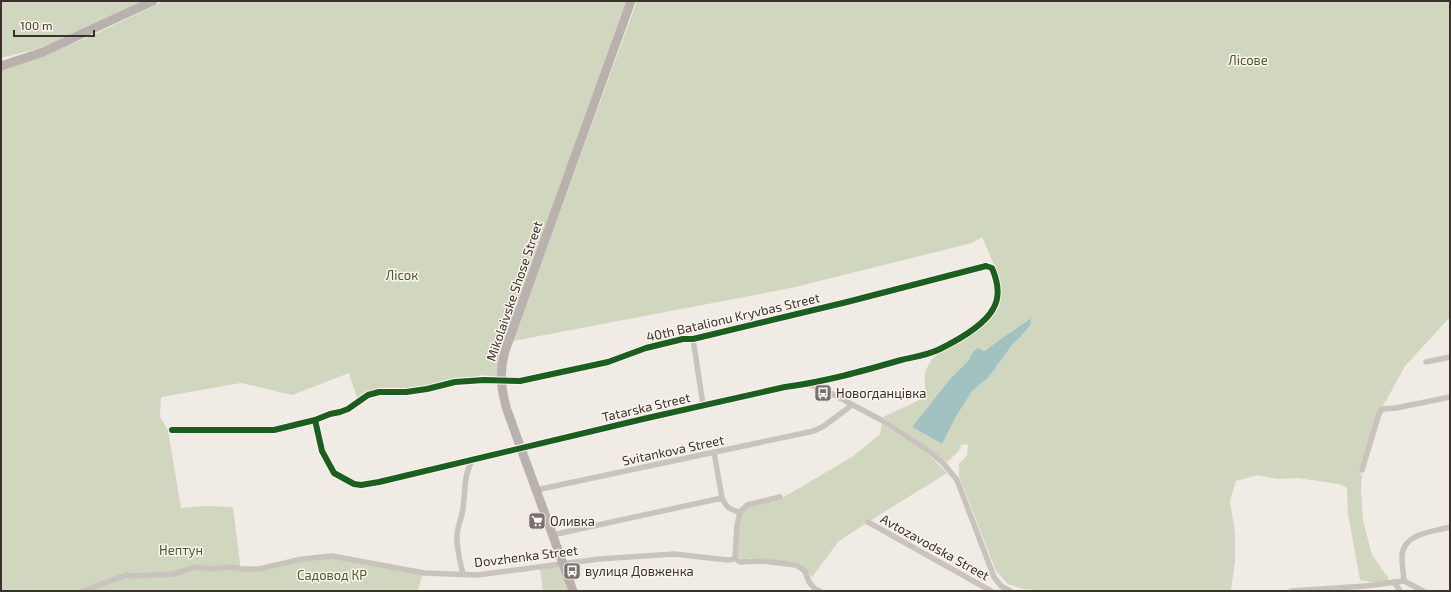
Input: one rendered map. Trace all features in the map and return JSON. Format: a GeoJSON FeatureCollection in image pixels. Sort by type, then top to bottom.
{"type":"FeatureCollection","features":[{"type":"Feature","properties":{"kind":"main road"},"geometry":{"type":"LineString","coordinates":[[1,66],[43,52],[153,1]]}},
{"type":"Feature","properties":{"kind":"main road","name":"Mikolaivske Shose Street"},"geometry":{"type":"LineString","coordinates":[[573,591],[506,410],[500,380],[505,351],[631,1]]}},
{"type":"Feature","properties":{"kind":"street","name":"40th Batalionu Kryvbas Street"},"geometry":{"type":"LineString","coordinates":[[172,430],[274,430],[315,420],[348,409],[368,395],[379,392],[406,392],[427,389],[455,382],[484,380],[520,381],[608,362],[646,348],[683,339],[693,339],[847,302],[986,266],[992,268],[995,274],[998,294]]}},
{"type":"Feature","properties":{"kind":"street","name":"Tatarska Street"},"geometry":{"type":"LineString","coordinates":[[315,420],[322,451],[334,473],[354,484],[361,486],[703,405],[785,387],[807,384],[938,350],[969,332],[987,318],[993,310],[998,294]]}},
{"type":"Feature","properties":{"kind":"street"},"geometry":{"type":"LineString","coordinates":[[693,339],[703,405]]}},
{"type":"Feature","properties":{"kind":"street"},"geometry":{"type":"LineString","coordinates":[[1426,362],[1450,357]]}},
{"type":"Feature","properties":{"kind":"street"},"geometry":{"type":"LineString","coordinates":[[807,384],[825,390],[883,421],[930,452],[943,463],[957,480],[994,577],[1001,586],[1010,591]]}},
{"type":"Feature","properties":{"kind":"street"},"geometry":{"type":"LineString","coordinates":[[1362,470],[1378,414],[1382,409],[1396,408],[1450,397]]}},
{"type":"Feature","properties":{"kind":"street","name":"Svitankova Street"},"geometry":{"type":"LineString","coordinates":[[536,490],[814,431],[824,426],[852,405]]}},
{"type":"Feature","properties":{"kind":"street"},"geometry":{"type":"LineString","coordinates":[[714,452],[722,498],[725,505],[732,510],[740,512]]}},
{"type":"Feature","properties":{"kind":"street"},"geometry":{"type":"LineString","coordinates":[[463,574],[457,535],[463,507],[465,480],[472,460]]}},
{"type":"Feature","properties":{"kind":"street"},"geometry":{"type":"LineString","coordinates":[[735,559],[737,525],[740,512],[747,505],[780,497]]}},
{"type":"Feature","properties":{"kind":"street"},"geometry":{"type":"LineString","coordinates":[[552,535],[722,498]]}},
{"type":"Feature","properties":{"kind":"street","name":"Avtozavodska Street"},"geometry":{"type":"LineString","coordinates":[[868,522],[991,591]]}},
{"type":"Feature","properties":{"kind":"street"},"geometry":{"type":"LineString","coordinates":[[1404,581],[1402,554],[1405,544],[1414,537],[1450,527]]}},
{"type":"Feature","properties":{"kind":"street","name":"Dovzhenka Street"},"geometry":{"type":"LineString","coordinates":[[83,591],[126,574],[133,576],[173,574],[196,567],[211,569],[259,569],[302,559],[332,556],[424,573],[491,574],[599,558],[674,554],[728,560],[735,559],[740,562],[762,561],[796,565],[805,571],[809,582],[815,589],[820,591]]}},
{"type":"Feature","properties":{"kind":"street"},"geometry":{"type":"LineString","coordinates":[[1291,591],[1404,581],[1423,591]]}},
{"type":"Feature","properties":{"kind":"street"},"geometry":{"type":"LineString","coordinates":[[1394,582],[1400,591]]}},
{"type":"Feature","properties":{"kind":"street"},"geometry":{"type":"LineString","coordinates":[[1371,585],[1376,591]]}},
{"type":"Feature","properties":{"kind":"green space"},"geometry":{"type":"Polygon","coordinates":[[[1,1],[142,1],[40,48],[1,58],[1,1]]]}},
{"type":"Feature","properties":{"kind":"green space"},"geometry":{"type":"Polygon","coordinates":[[[164,1],[626,1],[517,307],[498,363],[497,378],[483,375],[405,390],[368,392],[357,398],[349,373],[292,395],[241,383],[161,397],[160,417],[168,430],[181,508],[203,506],[233,507],[241,571],[303,560],[331,558],[422,575],[418,591],[1,591],[1,68],[45,55],[91,36],[164,1]]]}},
{"type":"Feature","properties":{"kind":"green space","name":"Лісове"},"geometry":{"type":"Polygon","coordinates":[[[637,1],[1450,1],[1450,317],[1405,366],[1386,401],[1377,413],[1360,472],[1362,477],[1361,490],[1363,520],[1372,555],[1387,576],[1389,580],[1388,582],[1371,582],[1360,580],[1348,514],[1347,488],[1339,484],[1298,478],[1277,479],[1257,475],[1236,481],[1230,501],[1235,533],[1235,561],[1231,590],[1046,591],[1024,589],[1008,584],[996,571],[959,476],[959,464],[967,456],[968,445],[962,444],[958,452],[947,462],[883,417],[926,397],[925,373],[928,365],[934,357],[941,351],[980,327],[991,317],[997,307],[999,284],[992,260],[982,237],[972,243],[791,288],[513,341],[637,1]],[[1030,318],[1005,337],[969,360],[950,379],[912,427],[942,444],[957,415],[973,390],[988,378],[1012,345],[1024,333],[1030,318]]]}},
{"type":"Feature","properties":{"kind":"green space"},"geometry":{"type":"Polygon","coordinates":[[[882,424],[928,454],[947,473],[839,541],[812,577],[797,562],[749,558],[744,560],[737,557],[741,514],[748,507],[782,498],[852,457],[880,434],[882,424]]]}},
{"type":"Feature","properties":{"kind":"green space"},"geometry":{"type":"Polygon","coordinates":[[[560,566],[568,591],[543,591],[540,569],[560,566]]]}},
{"type":"Feature","properties":{"kind":"water"},"geometry":{"type":"Polygon","coordinates":[[[1031,318],[1030,325],[1012,345],[988,378],[973,390],[957,415],[942,444],[912,427],[950,379],[969,360],[973,352],[978,348],[984,351],[1031,318]]]}},
{"type":"Feature","properties":{"kind":"cycle path"},"geometry":{"type":"LineString","coordinates":[[172,430],[274,430],[340,412],[348,409],[368,395],[379,392],[406,392],[427,389],[455,382],[484,380],[520,381],[608,362],[646,348],[683,339],[693,339],[847,302],[986,266],[992,268],[996,278],[998,294],[996,304],[989,315],[976,327],[961,337],[931,353],[829,379],[785,387],[643,419],[379,482],[361,485],[354,484],[334,473],[322,451],[315,420]]}},
{"type":"Feature","properties":{"kind":"place","name":"Новогданцівка"},"geometry":{"type":"Point","coordinates":[823,393]}},
{"type":"Feature","properties":{"kind":"place","name":"Оливка"},"geometry":{"type":"Point","coordinates":[537,521]}},
{"type":"Feature","properties":{"kind":"place","name":"вулиця Довженка"},"geometry":{"type":"Point","coordinates":[572,571]}},
{"type":"Feature","properties":{"kind":"park label","name":"Лісок"},"geometry":{"type":"Point","coordinates":[402,275]}},
{"type":"Feature","properties":{"kind":"park label","name":"Нептун"},"geometry":{"type":"Point","coordinates":[181,550]}},
{"type":"Feature","properties":{"kind":"park label","name":"Садовод КР"},"geometry":{"type":"Point","coordinates":[332,575]}}]}
